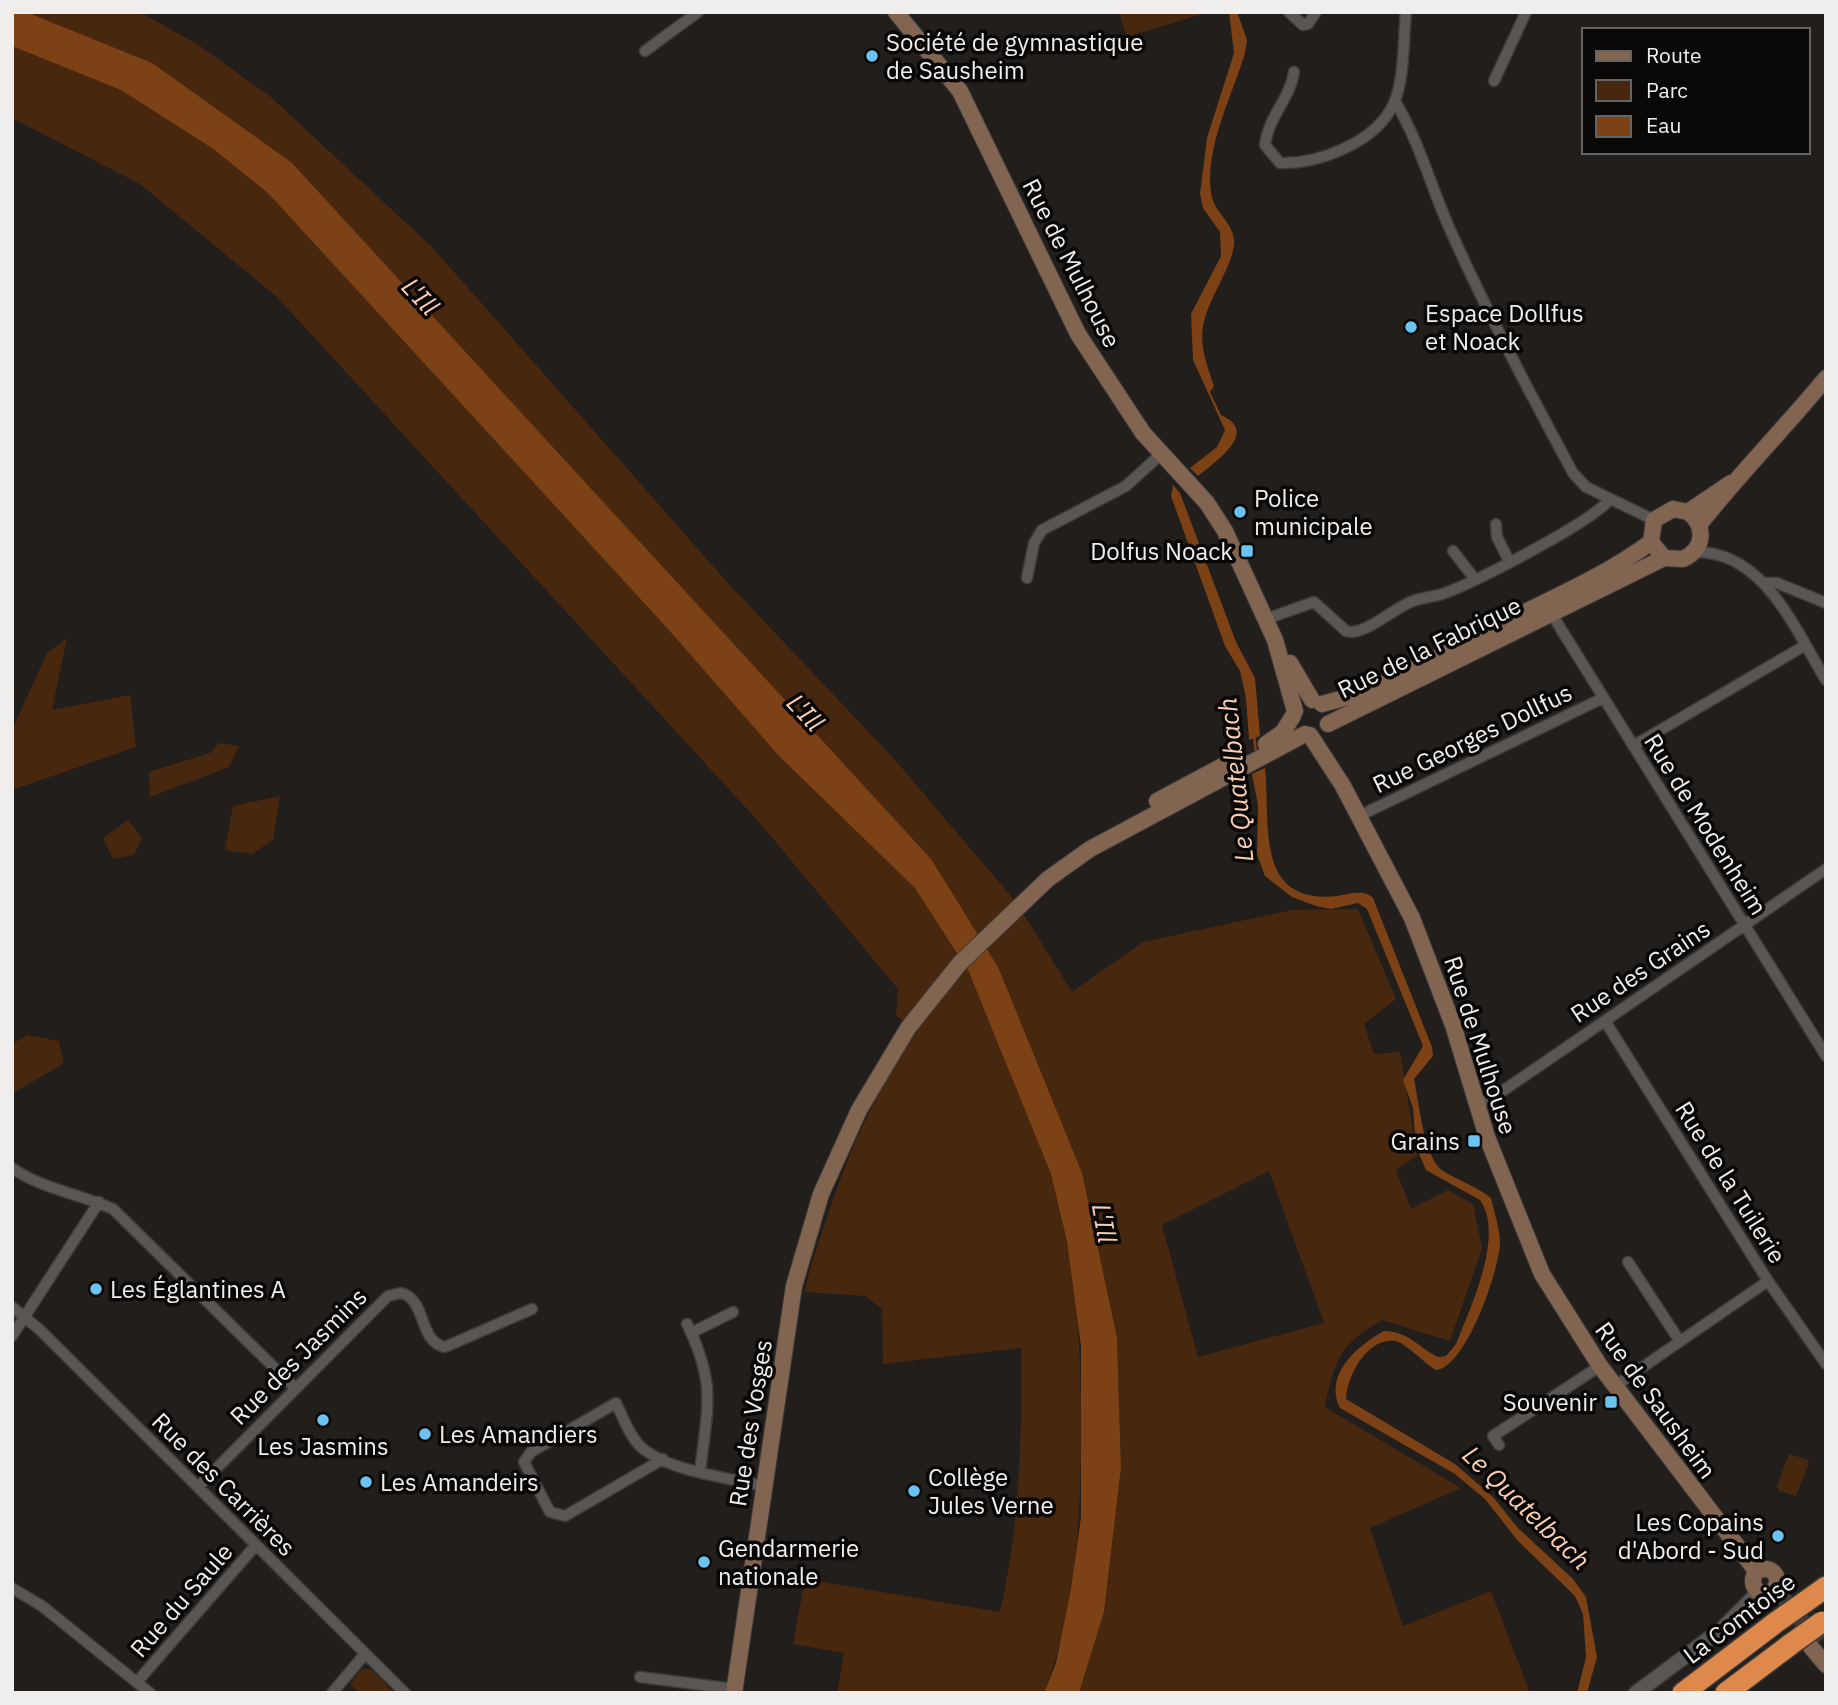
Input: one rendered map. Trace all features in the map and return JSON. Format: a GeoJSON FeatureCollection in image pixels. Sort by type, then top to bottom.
{"type":"FeatureCollection","features":[{"type":"Feature","properties":{"kind":"highway","name":"La Comtoise"},"geometry":{"type":"LineString","coordinates":[[1683,1693],[1772,1599],[1805,1601],[1826,1587]]}},
{"type":"Feature","properties":{"kind":"highway"},"geometry":{"type":"LineString","coordinates":[[1726,1693],[1816,1637]]}},
{"type":"Feature","properties":{"kind":"main road","name":"Rue de Mulhouse"},"geometry":{"type":"LineString","coordinates":[[897,12],[916,38],[923,42]]}},
{"type":"Feature","properties":{"kind":"main road","name":"Rue de Mulhouse"},"geometry":{"type":"LineString","coordinates":[[906,12],[921,34],[923,42],[960,91],[983,133],[1078,334],[1126,408],[1161,454],[1192,486],[1229,539],[1275,640],[1294,714]]}},
{"type":"Feature","properties":{"kind":"main road"},"geometry":{"type":"LineString","coordinates":[[1731,483],[1701,542],[1677,560],[1664,558],[1651,542],[1654,520],[1666,511],[1688,512],[1731,483],[1775,440],[1826,379]]}},
{"type":"Feature","properties":{"kind":"main road"},"geometry":{"type":"LineString","coordinates":[[1688,512],[1701,542]]}},
{"type":"Feature","properties":{"kind":"main road","name":"Rue de la Fabrique"},"geometry":{"type":"LineString","coordinates":[[1015,908],[1056,872],[1090,849],[1266,748],[1317,730],[1547,608],[1651,542]]}},
{"type":"Feature","properties":{"kind":"main road","name":"Rue de la Fabrique"},"geometry":{"type":"LineString","coordinates":[[1317,702],[1349,697],[1664,558]]}},
{"type":"Feature","properties":{"kind":"main road","name":"Rue de Mulhouse"},"geometry":{"type":"LineString","coordinates":[[1275,640],[1317,702]]}},
{"type":"Feature","properties":{"kind":"main road"},"geometry":{"type":"LineString","coordinates":[[1266,748],[1283,732],[1294,714],[1302,702],[1317,702],[1328,713],[1317,730],[1296,727],[1294,714]]}},
{"type":"Feature","properties":{"kind":"main road","name":"Rue de Mulhouse"},"geometry":{"type":"LineString","coordinates":[[1317,730],[1424,945],[1453,1025],[1475,1104],[1542,1274],[1570,1321]]}},
{"type":"Feature","properties":{"kind":"main road","name":"Rue des Vosges"},"geometry":{"type":"LineString","coordinates":[[734,1691],[794,1286],[821,1194],[859,1110],[893,1051],[960,963],[1015,908]]}},
{"type":"Feature","properties":{"kind":"main road","name":"Rue de Sausheim"},"geometry":{"type":"LineString","coordinates":[[1570,1321],[1615,1387],[1757,1572],[1766,1569],[1772,1572],[1777,1581],[1772,1599]]}},
{"type":"Feature","properties":{"kind":"main road"},"geometry":{"type":"LineString","coordinates":[[1816,1637],[1826,1665]]}},
{"type":"Feature","properties":{"kind":"street"},"geometry":{"type":"LineString","coordinates":[[645,51],[698,12]]}},
{"type":"Feature","properties":{"kind":"street"},"geometry":{"type":"LineString","coordinates":[[1289,12],[1303,24],[1308,24],[1316,12]]}},
{"type":"Feature","properties":{"kind":"street"},"geometry":{"type":"LineString","coordinates":[[1294,72],[1292,85],[1266,131],[1265,145],[1280,163],[1299,161],[1345,148],[1375,127],[1395,102],[1406,12]]}},
{"type":"Feature","properties":{"kind":"street"},"geometry":{"type":"LineString","coordinates":[[1494,81],[1526,12]]}},
{"type":"Feature","properties":{"kind":"street"},"geometry":{"type":"LineString","coordinates":[[1395,102],[1429,171],[1451,232],[1573,473],[1586,487],[1654,520]]}},
{"type":"Feature","properties":{"kind":"street"},"geometry":{"type":"LineString","coordinates":[[1027,578],[1034,543],[1042,530],[1126,486],[1161,454]]}},
{"type":"Feature","properties":{"kind":"street"},"geometry":{"type":"LineString","coordinates":[[1266,619],[1314,602],[1352,633],[1412,601],[1444,594],[1509,561],[1592,515],[1609,500]]}},
{"type":"Feature","properties":{"kind":"street"},"geometry":{"type":"LineString","coordinates":[[1496,524],[1497,537],[1509,561]]}},
{"type":"Feature","properties":{"kind":"street"},"geometry":{"type":"LineString","coordinates":[[1701,542],[1765,583],[1826,680]]}},
{"type":"Feature","properties":{"kind":"street"},"geometry":{"type":"LineString","coordinates":[[1453,551],[1475,578]]}},
{"type":"Feature","properties":{"kind":"street"},"geometry":{"type":"LineString","coordinates":[[1765,583],[1777,583],[1826,603]]}},
{"type":"Feature","properties":{"kind":"street","name":"Rue de Modenheim"},"geometry":{"type":"LineString","coordinates":[[1547,608],[1826,1056]]}},
{"type":"Feature","properties":{"kind":"street"},"geometry":{"type":"LineString","coordinates":[[1633,746],[1804,646]]}},
{"type":"Feature","properties":{"kind":"street","name":"Rue Georges Dollfus"},"geometry":{"type":"LineString","coordinates":[[1359,816],[1603,698]]}},
{"type":"Feature","properties":{"kind":"street","name":"Rue des Grains"},"geometry":{"type":"LineString","coordinates":[[1475,1104],[1491,1099],[1826,869]]}},
{"type":"Feature","properties":{"kind":"street","name":"Rue de la Tuilerie"},"geometry":{"type":"LineString","coordinates":[[1605,1021],[1768,1281],[1826,1364]]}},
{"type":"Feature","properties":{"kind":"street"},"geometry":{"type":"LineString","coordinates":[[12,1168],[29,1180],[113,1209],[295,1388]]}},
{"type":"Feature","properties":{"kind":"street"},"geometry":{"type":"LineString","coordinates":[[12,1336],[99,1202]]}},
{"type":"Feature","properties":{"kind":"street"},"geometry":{"type":"LineString","coordinates":[[1628,1262],[1679,1340]]}},
{"type":"Feature","properties":{"kind":"street"},"geometry":{"type":"LineString","coordinates":[[1615,1387],[1679,1340],[1768,1281]]}},
{"type":"Feature","properties":{"kind":"street","name":"Rue des Jasmins"},"geometry":{"type":"LineString","coordinates":[[198,1486],[388,1297],[401,1293],[412,1298],[431,1339],[437,1346],[445,1347],[532,1309]]}},
{"type":"Feature","properties":{"kind":"street","name":"Rue des Carrières"},"geometry":{"type":"LineString","coordinates":[[12,1307],[198,1486],[405,1693]]}},
{"type":"Feature","properties":{"kind":"street"},"geometry":{"type":"LineString","coordinates":[[700,1472],[709,1393],[707,1370],[689,1329],[733,1312]]}},
{"type":"Feature","properties":{"kind":"street"},"geometry":{"type":"LineString","coordinates":[[1499,1445],[1493,1436],[1600,1366]]}},
{"type":"Feature","properties":{"kind":"street"},"geometry":{"type":"LineString","coordinates":[[663,1459],[560,1516],[550,1512],[524,1468],[531,1452],[616,1403],[633,1437],[647,1451],[700,1472],[764,1486]]}},
{"type":"Feature","properties":{"kind":"street"},"geometry":{"type":"LineString","coordinates":[[647,1451],[649,1467]]}},
{"type":"Feature","properties":{"kind":"street","name":"Rue du Saule"},"geometry":{"type":"LineString","coordinates":[[137,1682],[256,1545]]}},
{"type":"Feature","properties":{"kind":"street"},"geometry":{"type":"LineString","coordinates":[[12,1588],[42,1606],[150,1693]]}},
{"type":"Feature","properties":{"kind":"street"},"geometry":{"type":"LineString","coordinates":[[1636,1693],[1723,1628],[1772,1599]]}},
{"type":"Feature","properties":{"kind":"street"},"geometry":{"type":"LineString","coordinates":[[332,1693],[365,1654]]}},
{"type":"Feature","properties":{"kind":"street"},"geometry":{"type":"LineString","coordinates":[[640,1677],[734,1691]]}},
{"type":"Feature","properties":{"kind":"green space"},"geometry":{"type":"Polygon","coordinates":[[[12,12],[140,12],[200,46],[272,98],[432,247],[727,582],[896,761],[1016,902],[1072,992],[1143,942],[1292,910],[1358,909],[1396,999],[1364,1024],[1374,1054],[1400,1052],[1417,1156],[1396,1170],[1411,1209],[1448,1190],[1473,1204],[1482,1248],[1450,1341],[1382,1320],[1357,1337],[1341,1355],[1332,1377],[1325,1407],[1461,1488],[1370,1528],[1403,1626],[1491,1591],[1530,1693],[1079,1693],[1104,1612],[1121,1468],[1117,1338],[998,967],[958,957],[969,972],[1033,1123],[1051,1174],[1067,1236],[1076,1299],[1081,1394],[1080,1494],[1070,1595],[1064,1628],[1044,1693],[837,1693],[844,1653],[793,1644],[805,1579],[1000,1612],[1016,1514],[1021,1348],[883,1364],[882,1309],[865,1296],[805,1292],[816,1249],[853,1147],[888,1077],[918,1030],[896,1016],[898,989],[759,822],[277,297],[140,184],[12,118],[12,12]],[[1269,1171],[1162,1225],[1198,1357],[1324,1323],[1269,1171]]]}},
{"type":"Feature","properties":{"kind":"green space"},"geometry":{"type":"Polygon","coordinates":[[[1119,12],[1209,12],[1127,37],[1119,12]]]}},
{"type":"Feature","properties":{"kind":"green space"},"geometry":{"type":"Polygon","coordinates":[[[67,638],[52,710],[130,695],[136,747],[12,790],[12,730],[47,653],[67,638]]]}},
{"type":"Feature","properties":{"kind":"green space"},"geometry":{"type":"Polygon","coordinates":[[[219,743],[239,746],[229,767],[150,797],[149,772],[210,753],[219,743]]]}},
{"type":"Feature","properties":{"kind":"green space"},"geometry":{"type":"Polygon","coordinates":[[[280,796],[273,840],[252,854],[225,850],[233,806],[280,796]]]}},
{"type":"Feature","properties":{"kind":"green space"},"geometry":{"type":"Polygon","coordinates":[[[128,820],[142,838],[134,855],[113,859],[103,838],[128,820]]]}},
{"type":"Feature","properties":{"kind":"green space"},"geometry":{"type":"Polygon","coordinates":[[[28,1035],[59,1041],[64,1063],[12,1094],[12,1044],[28,1035]]]}},
{"type":"Feature","properties":{"kind":"green space"},"geometry":{"type":"Polygon","coordinates":[[[1789,1454],[1808,1460],[1809,1463],[1796,1496],[1779,1491],[1777,1486],[1789,1454]]]}},
{"type":"Feature","properties":{"kind":"green space"},"geometry":{"type":"Polygon","coordinates":[[[362,1669],[371,1669],[394,1693],[359,1693],[350,1684],[362,1669]]]}},
{"type":"Feature","properties":{"kind":"water","name":"L'Ill"},"geometry":{"type":"Polygon","coordinates":[[[12,12],[26,12],[152,63],[292,163],[931,859],[998,967],[1082,1173],[1117,1338],[1121,1468],[1104,1612],[1079,1693],[1044,1693],[1056,1663],[1071,1589],[1081,1517],[1081,1346],[1067,1241],[1051,1174],[969,972],[915,888],[779,756],[668,629],[268,193],[212,148],[121,90],[12,46],[12,12]]]}},
{"type":"Feature","properties":{"kind":"water"},"geometry":{"type":"Polygon","coordinates":[[[1229,12],[1237,12],[1247,40],[1216,140],[1210,175],[1213,200],[1232,231],[1234,245],[1232,256],[1207,313],[1202,335],[1205,357],[1214,386],[1210,392],[1221,415],[1232,422],[1236,438],[1223,455],[1198,476],[1190,468],[1217,447],[1225,430],[1193,360],[1191,314],[1221,256],[1220,232],[1203,208],[1200,194],[1207,138],[1234,53],[1229,12]]]}},
{"type":"Feature","properties":{"kind":"water"},"geometry":{"type":"Polygon","coordinates":[[[1173,485],[1180,493],[1236,642],[1255,678],[1260,736],[1249,740],[1246,698],[1240,671],[1225,646],[1171,496],[1173,485]]]}},
{"type":"Feature","properties":{"kind":"water"},"geometry":{"type":"Polygon","coordinates":[[[1265,768],[1268,835],[1279,874],[1291,887],[1310,895],[1361,893],[1373,898],[1432,1047],[1433,1056],[1414,1079],[1423,1129],[1431,1155],[1443,1171],[1491,1198],[1500,1240],[1488,1292],[1480,1314],[1459,1353],[1447,1365],[1436,1370],[1410,1349],[1395,1341],[1385,1341],[1376,1345],[1360,1360],[1350,1380],[1346,1399],[1455,1464],[1493,1497],[1518,1528],[1573,1579],[1586,1597],[1597,1657],[1587,1693],[1577,1693],[1586,1657],[1583,1614],[1575,1596],[1518,1541],[1485,1499],[1455,1474],[1340,1408],[1336,1384],[1346,1362],[1364,1344],[1384,1331],[1400,1334],[1438,1357],[1446,1356],[1456,1344],[1483,1272],[1489,1233],[1487,1215],[1480,1200],[1426,1170],[1416,1147],[1413,1108],[1403,1080],[1423,1046],[1367,909],[1358,903],[1331,909],[1316,906],[1292,897],[1265,876],[1257,854],[1258,805],[1252,774],[1265,768]]]}},
{"type":"Feature","properties":{"kind":"waterway","name":"Le Quatelbach"},"geometry":{"type":"LineString","coordinates":[[1254,735],[1256,753]]}},
{"type":"Feature","properties":{"kind":"tunnel"},"geometry":{"type":"LineString","coordinates":[[1783,1598],[1819,1642]]}},
{"type":"Feature","properties":{"kind":"place","name":"Société de gymnastique de Sausheim"},"geometry":{"type":"Point","coordinates":[872,56]}},
{"type":"Feature","properties":{"kind":"place","name":"Espace Dollfus et Noack"},"geometry":{"type":"Point","coordinates":[1411,327]}},
{"type":"Feature","properties":{"kind":"place","name":"Police municipale"},"geometry":{"type":"Point","coordinates":[1240,512]}},
{"type":"Feature","properties":{"kind":"place","name":"Dolfus Noack"},"geometry":{"type":"Point","coordinates":[1247,551]}},
{"type":"Feature","properties":{"kind":"place","name":"Grains"},"geometry":{"type":"Point","coordinates":[1474,1141]}},
{"type":"Feature","properties":{"kind":"place","name":"Les Églantines A"},"geometry":{"type":"Point","coordinates":[96,1289]}},
{"type":"Feature","properties":{"kind":"place","name":"Souvenir"},"geometry":{"type":"Point","coordinates":[1611,1402]}},
{"type":"Feature","properties":{"kind":"place","name":"Les Jasmins"},"geometry":{"type":"Point","coordinates":[323,1420]}},
{"type":"Feature","properties":{"kind":"place","name":"Les Amandiers"},"geometry":{"type":"Point","coordinates":[425,1434]}},
{"type":"Feature","properties":{"kind":"place","name":"Les Amandeirs"},"geometry":{"type":"Point","coordinates":[366,1482]}},
{"type":"Feature","properties":{"kind":"place","name":"Collège Jules Verne"},"geometry":{"type":"Point","coordinates":[914,1491]}},
{"type":"Feature","properties":{"kind":"place","name":"Les Copains d'Abord - Sud"},"geometry":{"type":"Point","coordinates":[1778,1536]}},
{"type":"Feature","properties":{"kind":"place","name":"Gendarmerie nationale"},"geometry":{"type":"Point","coordinates":[704,1562]}}]}
